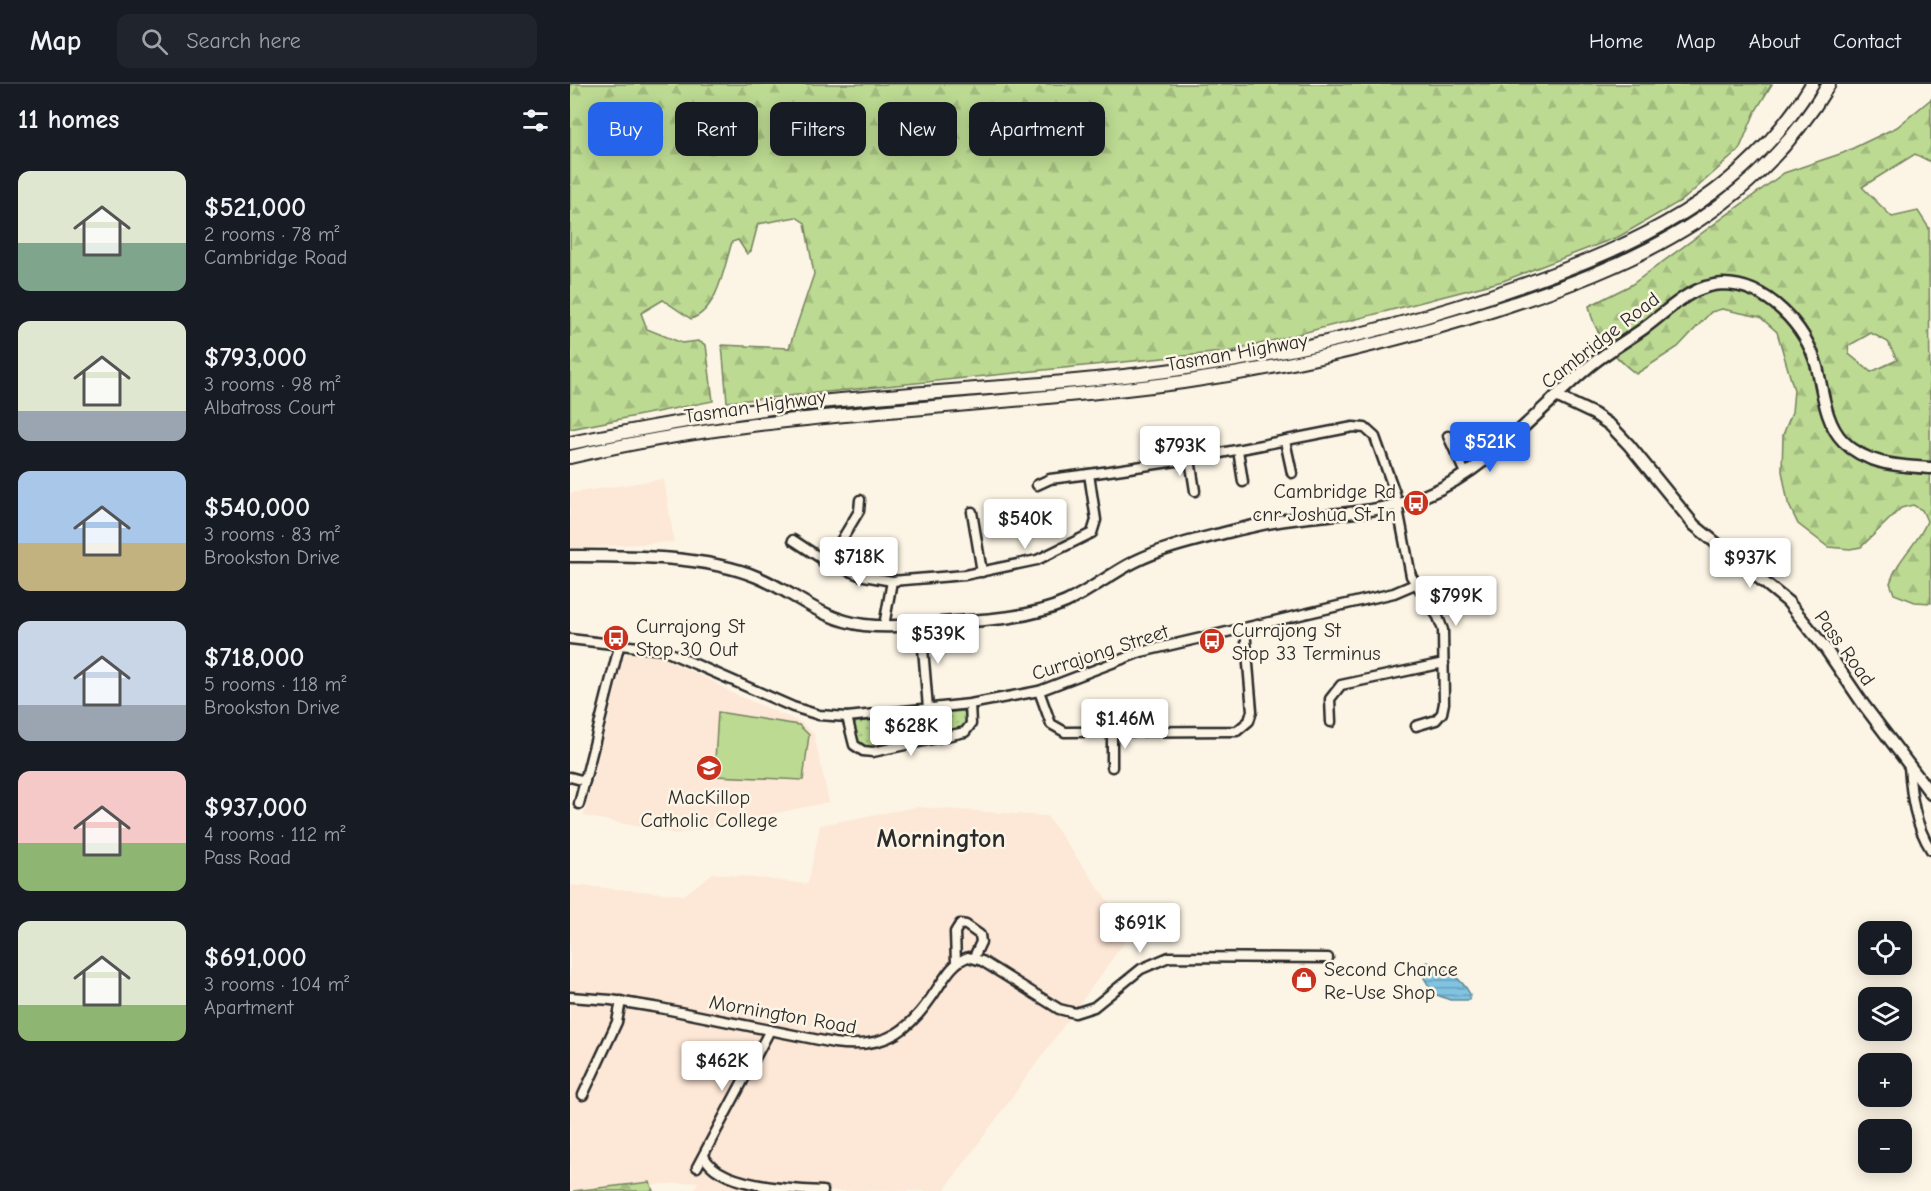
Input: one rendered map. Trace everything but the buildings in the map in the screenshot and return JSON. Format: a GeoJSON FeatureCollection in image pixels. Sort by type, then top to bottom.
{"type":"FeatureCollection","features":[{"type":"Feature","properties":{"kind":"highway","name":"Tasman Highway"},"geometry":{"type":"LineString","coordinates":[[570,443],[679,422],[817,402],[1142,373],[1232,361],[1374,330],[1469,304],[1603,255],[1645,236],[1684,214],[1721,187],[1757,155],[1792,114],[1812,84]]}},
{"type":"Feature","properties":{"kind":"highway","name":"Tasman Highway"},"geometry":{"type":"LineString","coordinates":[[570,457],[641,442],[783,420],[1183,382],[1315,358],[1454,322],[1516,303],[1635,258],[1693,225],[1734,195],[1767,165],[1801,125],[1829,84]]}},
{"type":"Feature","properties":{"kind":"main road","name":"Cambridge Road"},"geometry":{"type":"LineString","coordinates":[[570,556],[661,560],[721,567],[770,583],[822,614],[861,624],[884,626],[1017,616],[1046,609],[1086,591],[1132,563],[1192,542],[1284,520],[1351,513],[1397,505],[1446,487],[1487,457],[1587,368],[1697,289],[1718,284],[1739,285],[1760,293],[1773,302],[1801,334],[1814,356],[1832,423],[1843,441],[1867,458],[1879,462],[1931,468]]}},
{"type":"Feature","properties":{"kind":"main road","name":"Pass Road"},"geometry":{"type":"LineString","coordinates":[[1556,396],[1594,414],[1610,425],[1694,525],[1788,602],[1825,648],[1931,794]]}},
{"type":"Feature","properties":{"kind":"street"},"geometry":{"type":"LineString","coordinates":[[1036,485],[1050,479],[1190,459],[1353,427],[1365,428],[1375,437],[1397,505],[1405,537],[1408,567],[1415,584],[1441,623],[1444,636],[1442,713],[1436,720],[1416,726]]}},
{"type":"Feature","properties":{"kind":"street"},"geometry":{"type":"LineString","coordinates":[[1448,436],[1465,473]]}},
{"type":"Feature","properties":{"kind":"street"},"geometry":{"type":"LineString","coordinates":[[1285,441],[1292,473]]}},
{"type":"Feature","properties":{"kind":"street"},"geometry":{"type":"LineString","coordinates":[[1238,450],[1243,482]]}},
{"type":"Feature","properties":{"kind":"street"},"geometry":{"type":"LineString","coordinates":[[1190,459],[1195,491]]}},
{"type":"Feature","properties":{"kind":"street"},"geometry":{"type":"LineString","coordinates":[[793,540],[822,559],[826,567],[835,565],[859,574],[892,581],[982,573],[1037,560],[1092,533],[1096,520],[1089,474]]}},
{"type":"Feature","properties":{"kind":"street"},"geometry":{"type":"LineString","coordinates":[[833,554],[859,511],[860,500]]}},
{"type":"Feature","properties":{"kind":"street"},"geometry":{"type":"LineString","coordinates":[[972,512],[982,573]]}},
{"type":"Feature","properties":{"kind":"street"},"geometry":{"type":"LineString","coordinates":[[822,559],[826,554],[833,554]]}},
{"type":"Feature","properties":{"kind":"street"},"geometry":{"type":"LineString","coordinates":[[833,554],[837,559],[835,565]]}},
{"type":"Feature","properties":{"kind":"street"},"geometry":{"type":"LineString","coordinates":[[884,626],[892,581]]}},
{"type":"Feature","properties":{"kind":"street","name":"Currajong Street"},"geometry":{"type":"LineString","coordinates":[[570,639],[620,643],[663,650],[808,712],[847,717],[970,704],[1039,691],[1141,652],[1394,593],[1415,584]]}},
{"type":"Feature","properties":{"kind":"street"},"geometry":{"type":"LineString","coordinates":[[921,624],[928,708]]}},
{"type":"Feature","properties":{"kind":"street"},"geometry":{"type":"LineString","coordinates":[[1039,691],[1049,721],[1057,729],[1065,732],[1232,732],[1246,725],[1251,711],[1245,629]]}},
{"type":"Feature","properties":{"kind":"street"},"geometry":{"type":"LineString","coordinates":[[579,804],[620,643]]}},
{"type":"Feature","properties":{"kind":"street"},"geometry":{"type":"LineString","coordinates":[[1331,722],[1330,699],[1341,685],[1444,663]]}},
{"type":"Feature","properties":{"kind":"street"},"geometry":{"type":"LineString","coordinates":[[847,717],[854,745],[863,751],[873,752],[965,732],[971,724],[970,704]]}},
{"type":"Feature","properties":{"kind":"street"},"geometry":{"type":"LineString","coordinates":[[1112,732],[1112,767]]}},
{"type":"Feature","properties":{"kind":"street"},"geometry":{"type":"LineString","coordinates":[[1909,766],[1916,816],[1931,850]]}},
{"type":"Feature","properties":{"kind":"street"},"geometry":{"type":"LineString","coordinates":[[570,777],[585,781]]}},
{"type":"Feature","properties":{"kind":"street"},"geometry":{"type":"LineString","coordinates":[[956,963],[955,932],[960,924],[966,925],[980,935],[981,942],[974,957]]}},
{"type":"Feature","properties":{"kind":"street"},"geometry":{"type":"LineString","coordinates":[[956,963],[964,958],[974,957],[1059,1009],[1075,1013],[1094,1007],[1141,969],[1169,957],[1328,958]]}},
{"type":"Feature","properties":{"kind":"street","name":"Mornington Road"},"geometry":{"type":"LineString","coordinates":[[570,997],[621,1001],[844,1044],[864,1045],[887,1039],[916,1019],[956,963]]}},
{"type":"Feature","properties":{"kind":"street"},"geometry":{"type":"LineString","coordinates":[[583,1095],[617,1022],[621,1001]]}},
{"type":"Feature","properties":{"kind":"street"},"geometry":{"type":"LineString","coordinates":[[697,1167],[770,1030]]}},
{"type":"Feature","properties":{"kind":"street"},"geometry":{"type":"LineString","coordinates":[[704,1156],[710,1166],[761,1189],[823,1191]]}},
{"type":"Feature","properties":{"kind":"shaded area"},"geometry":{"type":"Polygon","coordinates":[[[664,479],[674,542],[570,548],[570,493],[664,479]]]}},
{"type":"Feature","properties":{"kind":"shaded area","name":"MacKillop Catholic College"},"geometry":{"type":"Polygon","coordinates":[[[629,652],[657,655],[732,693],[802,723],[814,734],[829,802],[676,834],[584,816],[624,656],[629,652]]]}},
{"type":"Feature","properties":{"kind":"shaded area"},"geometry":{"type":"Polygon","coordinates":[[[916,807],[1047,816],[1131,933],[944,1191],[694,1191],[698,1182],[570,1190],[570,885],[684,895],[713,873],[808,884],[820,825],[916,807]]]}},
{"type":"Feature","properties":{"kind":"green space"},"geometry":{"type":"Polygon","coordinates":[[[570,84],[1772,84],[1755,112],[1739,150],[1684,199],[1620,236],[1503,281],[1233,351],[727,402],[722,345],[789,348],[814,274],[805,223],[796,217],[758,224],[751,251],[747,254],[738,240],[732,242],[719,286],[708,307],[700,314],[691,319],[663,300],[641,313],[647,329],[682,343],[698,341],[706,345],[713,401],[570,429],[570,84]]]}},
{"type":"Feature","properties":{"kind":"green space"},"geometry":{"type":"Polygon","coordinates":[[[1931,99],[1931,162],[1915,154],[1862,187],[1892,217],[1918,211],[1929,228],[1931,603],[1915,602],[1894,594],[1890,583],[1898,565],[1927,521],[1922,510],[1913,505],[1901,508],[1861,547],[1850,549],[1828,547],[1798,524],[1788,503],[1782,471],[1783,435],[1792,412],[1794,390],[1777,332],[1760,317],[1722,309],[1711,312],[1678,347],[1636,374],[1606,344],[1595,326],[1589,306],[1631,285],[1784,173],[1843,153],[1897,127],[1931,99]],[[1871,333],[1848,346],[1849,354],[1871,372],[1897,360],[1888,342],[1871,333]]]}},
{"type":"Feature","properties":{"kind":"green space"},"geometry":{"type":"Polygon","coordinates":[[[963,711],[967,715],[966,728],[874,748],[857,744],[853,727],[856,722],[963,711]]]}},
{"type":"Feature","properties":{"kind":"green space"},"geometry":{"type":"Polygon","coordinates":[[[718,712],[799,725],[809,735],[803,780],[714,776],[718,712]]]}},
{"type":"Feature","properties":{"kind":"green space"},"geometry":{"type":"Polygon","coordinates":[[[650,1182],[653,1191],[573,1191],[650,1182]]]}},
{"type":"Feature","properties":{"kind":"water"},"geometry":{"type":"Polygon","coordinates":[[[1427,962],[1457,978],[1467,988],[1470,994],[1469,1000],[1450,1000],[1434,994],[1424,978],[1423,964],[1427,962]]]}},
{"type":"Feature","properties":{"kind":"place","name":"Cambridge Rd cnr Joshua St In"},"geometry":{"type":"Point","coordinates":[1416,503]}},
{"type":"Feature","properties":{"kind":"place","name":"Currajong St Stop 30 Out"},"geometry":{"type":"Point","coordinates":[616,638]}},
{"type":"Feature","properties":{"kind":"place","name":"Currajong St Stop 33 Terminus"},"geometry":{"type":"Point","coordinates":[1212,641]}},
{"type":"Feature","properties":{"kind":"place","name":"MacKillop Catholic College"},"geometry":{"type":"Point","coordinates":[709,768]}},
{"type":"Feature","properties":{"kind":"place","name":"Second Chance Re-Use Shop"},"geometry":{"type":"Point","coordinates":[1304,980]}},
{"type":"Feature","properties":{"kind":"district","name":"Mornington"},"geometry":{"type":"Point","coordinates":[941,838]}}]}
